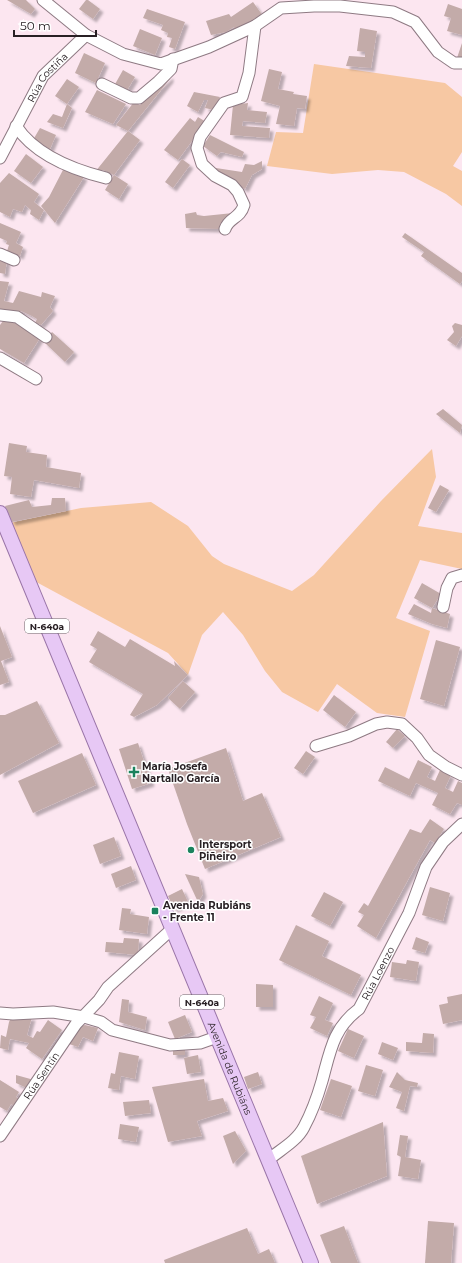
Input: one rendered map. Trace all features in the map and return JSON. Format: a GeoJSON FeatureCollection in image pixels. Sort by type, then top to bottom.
{"type":"FeatureCollection","features":[{"type":"Feature","properties":{"kind":"main road","name":"Avenida de Rubiáns"},"geometry":{"type":"LineString","coordinates":[[0,513],[310,1263]]}},
{"type":"Feature","properties":{"kind":"street"},"geometry":{"type":"LineString","coordinates":[[43,0],[86,35],[124,54],[161,64],[210,46],[255,26],[278,4],[302,6],[340,6],[393,12],[415,22],[438,52],[454,63],[462,63]]}},
{"type":"Feature","properties":{"kind":"street"},"geometry":{"type":"LineString","coordinates":[[226,229],[227,223],[242,212],[244,205],[238,192],[232,185],[215,176],[202,164],[197,148],[200,137],[224,103],[242,97],[249,73],[255,26]]}},
{"type":"Feature","properties":{"kind":"street","name":"Rúa Costiña"},"geometry":{"type":"LineString","coordinates":[[0,158],[43,76],[86,35]]}},
{"type":"Feature","properties":{"kind":"street"},"geometry":{"type":"LineString","coordinates":[[102,84],[131,98],[139,98],[171,69],[173,60]]}},
{"type":"Feature","properties":{"kind":"street"},"geometry":{"type":"LineString","coordinates":[[16,126],[22,136],[59,162],[106,178]]}},
{"type":"Feature","properties":{"kind":"street"},"geometry":{"type":"LineString","coordinates":[[0,254],[14,260]]}},
{"type":"Feature","properties":{"kind":"street"},"geometry":{"type":"LineString","coordinates":[[0,315],[17,317],[46,337]]}},
{"type":"Feature","properties":{"kind":"street"},"geometry":{"type":"LineString","coordinates":[[0,358],[36,379]]}},
{"type":"Feature","properties":{"kind":"street"},"geometry":{"type":"LineString","coordinates":[[443,607],[447,588],[452,578],[462,575]]}},
{"type":"Feature","properties":{"kind":"street"},"geometry":{"type":"LineString","coordinates":[[316,746],[349,736],[376,724],[388,722],[402,724],[410,729],[429,755],[446,767],[462,775]]}},
{"type":"Feature","properties":{"kind":"street","name":"Rúa Loenzo"},"geometry":{"type":"LineString","coordinates":[[268,1160],[298,1136],[304,1127],[321,1083],[332,1044],[340,1028],[350,1016],[359,1009],[408,913],[426,867],[442,842],[462,824]]}},
{"type":"Feature","properties":{"kind":"street","name":"Rúa Sentín"},"geometry":{"type":"LineString","coordinates":[[0,1136],[76,1024],[99,1000],[108,987],[172,929]]}},
{"type":"Feature","properties":{"kind":"street"},"geometry":{"type":"LineString","coordinates":[[0,1013],[13,1014],[52,1012],[84,1017],[101,1022],[112,1030],[170,1045],[200,1043],[217,1037]]}},
{"type":"Feature","properties":{"kind":"shaded area"},"geometry":{"type":"Polygon","coordinates":[[[314,64],[445,83],[462,97],[462,152],[453,166],[462,171],[462,206],[446,194],[404,172],[378,170],[332,174],[267,166],[276,132],[303,133],[314,64]]]}},
{"type":"Feature","properties":{"kind":"shaded area"},"geometry":{"type":"Polygon","coordinates":[[[432,449],[436,477],[418,526],[462,533],[462,569],[420,560],[396,618],[430,631],[405,717],[377,713],[337,684],[318,712],[282,692],[265,671],[243,635],[223,612],[202,635],[188,675],[168,653],[27,577],[5,524],[81,508],[151,502],[188,526],[212,556],[224,564],[292,591],[314,575],[381,501],[432,449]]]}},
{"type":"Feature","properties":{"kind":"building"},"geometry":{"type":"Polygon","coordinates":[[[7,0],[26,0],[35,9],[31,14],[7,0]]]}},
{"type":"Feature","properties":{"kind":"building"},"geometry":{"type":"Polygon","coordinates":[[[86,0],[100,9],[93,19],[79,9],[86,0]]]}},
{"type":"Feature","properties":{"kind":"building"},"geometry":{"type":"Polygon","coordinates":[[[253,2],[263,16],[235,30],[234,27],[226,32],[211,35],[206,21],[229,14],[231,17],[253,2]]]}},
{"type":"Feature","properties":{"kind":"building"},"geometry":{"type":"Polygon","coordinates":[[[448,4],[462,9],[462,35],[447,31],[451,18],[444,16],[448,4]]]}},
{"type":"Feature","properties":{"kind":"building"},"geometry":{"type":"Polygon","coordinates":[[[147,9],[185,22],[175,49],[169,47],[172,38],[167,37],[168,33],[161,30],[163,25],[143,18],[147,9]]]}},
{"type":"Feature","properties":{"kind":"building"},"geometry":{"type":"Polygon","coordinates":[[[360,28],[377,31],[371,68],[346,66],[349,56],[365,57],[365,52],[357,51],[360,28]]]}},
{"type":"Feature","properties":{"kind":"building"},"geometry":{"type":"Polygon","coordinates":[[[140,29],[162,38],[155,55],[133,46],[140,29]]]}},
{"type":"Feature","properties":{"kind":"building"},"geometry":{"type":"Polygon","coordinates":[[[462,43],[462,60],[457,58],[462,43]]]}},
{"type":"Feature","properties":{"kind":"building"},"geometry":{"type":"Polygon","coordinates":[[[84,53],[105,63],[96,83],[75,73],[84,53]]]}},
{"type":"Feature","properties":{"kind":"building"},"geometry":{"type":"Polygon","coordinates":[[[269,69],[282,72],[278,89],[294,92],[293,94],[307,96],[305,109],[297,108],[294,126],[276,124],[280,106],[261,101],[269,69]]]}},
{"type":"Feature","properties":{"kind":"building"},"geometry":{"type":"Polygon","coordinates":[[[123,70],[135,77],[126,92],[114,86],[123,70]]]}},
{"type":"Feature","properties":{"kind":"building"},"geometry":{"type":"Polygon","coordinates":[[[170,75],[170,79],[128,131],[116,125],[134,102],[140,105],[154,88],[170,75]]]}},
{"type":"Feature","properties":{"kind":"building"},"geometry":{"type":"Polygon","coordinates":[[[67,79],[79,87],[67,104],[55,96],[67,79]]]}},
{"type":"Feature","properties":{"kind":"building"},"geometry":{"type":"Polygon","coordinates":[[[97,90],[126,104],[113,124],[85,112],[97,90]]]}},
{"type":"Feature","properties":{"kind":"building"},"geometry":{"type":"Polygon","coordinates":[[[194,92],[220,97],[214,110],[205,108],[208,100],[204,100],[198,112],[187,106],[194,92]]]}},
{"type":"Feature","properties":{"kind":"building"},"geometry":{"type":"Polygon","coordinates":[[[248,103],[247,110],[267,112],[265,123],[243,121],[242,126],[270,128],[269,138],[230,135],[233,105],[248,103]]]}},
{"type":"Feature","properties":{"kind":"building"},"geometry":{"type":"Polygon","coordinates":[[[67,104],[72,108],[63,128],[47,122],[53,114],[62,117],[67,104]]]}},
{"type":"Feature","properties":{"kind":"building"},"geometry":{"type":"Polygon","coordinates":[[[198,117],[206,122],[178,160],[164,150],[190,118],[195,122],[198,117]]]}},
{"type":"Feature","properties":{"kind":"building"},"geometry":{"type":"Polygon","coordinates":[[[40,128],[56,135],[50,149],[33,140],[40,128]]]}},
{"type":"Feature","properties":{"kind":"building"},"geometry":{"type":"Polygon","coordinates":[[[128,131],[140,140],[114,175],[103,170],[95,172],[128,131]]]}},
{"type":"Feature","properties":{"kind":"building"},"geometry":{"type":"Polygon","coordinates":[[[210,135],[244,152],[242,157],[221,152],[217,156],[203,146],[210,135]]]}},
{"type":"Feature","properties":{"kind":"building"},"geometry":{"type":"Polygon","coordinates":[[[26,154],[43,167],[31,183],[14,171],[26,154]]]}},
{"type":"Feature","properties":{"kind":"building"},"geometry":{"type":"Polygon","coordinates":[[[182,159],[190,165],[173,188],[165,182],[182,159]]]}},
{"type":"Feature","properties":{"kind":"building"},"geometry":{"type":"Polygon","coordinates":[[[262,161],[262,169],[252,175],[245,189],[216,172],[216,168],[242,172],[245,164],[254,165],[262,161]]]}},
{"type":"Feature","properties":{"kind":"building"},"geometry":{"type":"Polygon","coordinates":[[[65,166],[84,177],[55,223],[41,206],[49,197],[65,166]]]}},
{"type":"Feature","properties":{"kind":"building"},"geometry":{"type":"Polygon","coordinates":[[[9,173],[39,194],[34,202],[44,210],[39,220],[30,214],[31,210],[25,205],[22,212],[13,209],[10,217],[0,212],[0,183],[9,173]]]}},
{"type":"Feature","properties":{"kind":"building"},"geometry":{"type":"Polygon","coordinates":[[[114,175],[128,184],[119,199],[105,190],[114,175]]]}},
{"type":"Feature","properties":{"kind":"building"},"geometry":{"type":"Polygon","coordinates":[[[196,212],[197,215],[204,216],[233,213],[233,216],[220,224],[220,229],[186,228],[185,214],[196,212]]]}},
{"type":"Feature","properties":{"kind":"building"},"geometry":{"type":"Polygon","coordinates":[[[0,223],[21,232],[16,243],[23,247],[20,256],[7,251],[9,245],[6,244],[7,241],[0,238],[0,223]]]}},
{"type":"Feature","properties":{"kind":"building"},"geometry":{"type":"Polygon","coordinates":[[[405,233],[462,273],[462,281],[460,284],[421,256],[424,252],[402,237],[405,233]]]}},
{"type":"Feature","properties":{"kind":"building"},"geometry":{"type":"Polygon","coordinates":[[[0,257],[7,260],[5,274],[0,273],[0,257]]]}},
{"type":"Feature","properties":{"kind":"building"},"geometry":{"type":"Polygon","coordinates":[[[0,281],[9,282],[4,301],[13,303],[19,291],[41,297],[42,292],[55,296],[50,307],[53,311],[41,325],[35,323],[37,319],[21,311],[19,313],[12,311],[11,313],[0,312],[0,281]]]}},
{"type":"Feature","properties":{"kind":"building"},"geometry":{"type":"Polygon","coordinates":[[[11,318],[40,338],[24,363],[0,349],[0,325],[3,321],[7,322],[11,318]]]}},
{"type":"Feature","properties":{"kind":"building"},"geometry":{"type":"Polygon","coordinates":[[[455,323],[462,325],[462,336],[456,346],[447,340],[454,332],[452,326],[455,323]]]}},
{"type":"Feature","properties":{"kind":"building"},"geometry":{"type":"Polygon","coordinates":[[[52,332],[74,352],[65,362],[44,342],[52,332]]]}},
{"type":"Feature","properties":{"kind":"building"},"geometry":{"type":"Polygon","coordinates":[[[443,409],[462,425],[460,433],[436,414],[443,409]]]}},
{"type":"Feature","properties":{"kind":"building"},"geometry":{"type":"Polygon","coordinates":[[[9,443],[27,446],[26,452],[47,455],[46,467],[81,473],[79,488],[34,480],[31,497],[10,494],[12,477],[4,476],[9,443]]]}},
{"type":"Feature","properties":{"kind":"building"},"geometry":{"type":"Polygon","coordinates":[[[440,485],[449,490],[436,512],[428,508],[440,485]]]}},
{"type":"Feature","properties":{"kind":"building"},"geometry":{"type":"Polygon","coordinates":[[[52,498],[65,498],[66,511],[12,522],[5,506],[29,500],[32,507],[51,505],[52,498]]]}},
{"type":"Feature","properties":{"kind":"building"},"geometry":{"type":"Polygon","coordinates":[[[422,583],[441,594],[432,608],[414,598],[422,583]]]}},
{"type":"Feature","properties":{"kind":"building"},"geometry":{"type":"Polygon","coordinates":[[[414,604],[431,613],[432,608],[450,614],[447,628],[432,624],[408,614],[414,604]]]}},
{"type":"Feature","properties":{"kind":"building"},"geometry":{"type":"Polygon","coordinates":[[[0,626],[12,657],[1,661],[9,682],[0,685],[0,626]]]}},
{"type":"Feature","properties":{"kind":"building"},"geometry":{"type":"Polygon","coordinates":[[[98,631],[125,647],[130,639],[175,666],[174,661],[188,675],[157,705],[134,717],[130,715],[143,694],[89,662],[97,649],[90,645],[98,631]]]}},
{"type":"Feature","properties":{"kind":"building"},"geometry":{"type":"Polygon","coordinates":[[[436,640],[460,647],[444,706],[420,699],[436,640]]]}},
{"type":"Feature","properties":{"kind":"building"},"geometry":{"type":"Polygon","coordinates":[[[183,681],[195,692],[180,709],[168,698],[183,681]]]}},
{"type":"Feature","properties":{"kind":"building"},"geometry":{"type":"Polygon","coordinates":[[[334,695],[356,712],[345,727],[323,710],[334,695]]]}},
{"type":"Feature","properties":{"kind":"building"},"geometry":{"type":"Polygon","coordinates":[[[37,701],[59,743],[0,775],[0,715],[5,715],[37,701]]]}},
{"type":"Feature","properties":{"kind":"building"},"geometry":{"type":"Polygon","coordinates":[[[397,729],[405,736],[393,748],[386,742],[397,729]]]}},
{"type":"Feature","properties":{"kind":"building"},"geometry":{"type":"Polygon","coordinates":[[[138,743],[151,783],[132,789],[119,749],[138,743]]]}},
{"type":"Feature","properties":{"kind":"building"},"geometry":{"type":"Polygon","coordinates":[[[226,748],[243,801],[262,793],[281,837],[205,869],[187,824],[168,769],[226,748]]]}},
{"type":"Feature","properties":{"kind":"building"},"geometry":{"type":"Polygon","coordinates":[[[306,751],[315,757],[303,774],[294,768],[306,751]]]}},
{"type":"Feature","properties":{"kind":"building"},"geometry":{"type":"Polygon","coordinates":[[[82,753],[96,785],[33,813],[18,781],[82,753]]]}},
{"type":"Feature","properties":{"kind":"building"},"geometry":{"type":"Polygon","coordinates":[[[418,760],[432,767],[427,777],[435,781],[440,770],[451,775],[445,788],[453,792],[458,781],[462,783],[462,805],[457,803],[450,814],[432,805],[438,793],[416,783],[410,796],[378,781],[385,767],[409,779],[418,760]]]}},
{"type":"Feature","properties":{"kind":"building"},"geometry":{"type":"Polygon","coordinates":[[[430,819],[444,829],[435,843],[430,840],[376,938],[357,926],[364,915],[358,912],[364,903],[368,906],[410,829],[421,833],[430,819]]]}},
{"type":"Feature","properties":{"kind":"building"},"geometry":{"type":"Polygon","coordinates":[[[114,837],[121,856],[100,864],[93,845],[114,837]]]}},
{"type":"Feature","properties":{"kind":"building"},"geometry":{"type":"Polygon","coordinates":[[[131,866],[136,880],[116,888],[111,874],[131,866]]]}},
{"type":"Feature","properties":{"kind":"building"},"geometry":{"type":"Polygon","coordinates":[[[185,874],[199,877],[203,894],[198,902],[185,874]]]}},
{"type":"Feature","properties":{"kind":"building"},"geometry":{"type":"Polygon","coordinates":[[[430,887],[450,893],[443,921],[422,915],[430,887]]]}},
{"type":"Feature","properties":{"kind":"building"},"geometry":{"type":"Polygon","coordinates":[[[182,889],[188,902],[174,909],[168,896],[182,889]]]}},
{"type":"Feature","properties":{"kind":"building"},"geometry":{"type":"Polygon","coordinates":[[[324,892],[343,902],[330,926],[311,916],[324,892]]]}},
{"type":"Feature","properties":{"kind":"building"},"geometry":{"type":"Polygon","coordinates":[[[122,908],[131,909],[130,914],[149,917],[147,934],[119,930],[122,908]]]}},
{"type":"Feature","properties":{"kind":"building"},"geometry":{"type":"Polygon","coordinates":[[[296,925],[329,941],[322,956],[361,975],[351,995],[279,960],[296,925]]]}},
{"type":"Feature","properties":{"kind":"building"},"geometry":{"type":"Polygon","coordinates":[[[416,937],[429,942],[425,953],[412,949],[416,937]]]}},
{"type":"Feature","properties":{"kind":"building"},"geometry":{"type":"Polygon","coordinates":[[[124,938],[139,939],[138,955],[105,952],[106,942],[123,943],[124,938]]]}},
{"type":"Feature","properties":{"kind":"building"},"geometry":{"type":"Polygon","coordinates":[[[407,960],[419,962],[416,981],[390,977],[392,962],[406,964],[407,960]]]}},
{"type":"Feature","properties":{"kind":"building"},"geometry":{"type":"Polygon","coordinates":[[[256,984],[273,985],[273,1007],[256,1007],[256,984]]]}},
{"type":"Feature","properties":{"kind":"building"},"geometry":{"type":"Polygon","coordinates":[[[462,994],[462,1020],[443,1024],[439,1005],[448,1003],[447,997],[462,994]]]}},
{"type":"Feature","properties":{"kind":"building"},"geometry":{"type":"Polygon","coordinates":[[[319,996],[333,1003],[325,1020],[333,1023],[327,1036],[310,1028],[316,1017],[310,1015],[319,996]]]}},
{"type":"Feature","properties":{"kind":"building"},"geometry":{"type":"Polygon","coordinates":[[[122,999],[129,1000],[128,1012],[147,1017],[145,1030],[119,1022],[122,999]]]}},
{"type":"Feature","properties":{"kind":"building"},"geometry":{"type":"Polygon","coordinates":[[[185,1015],[192,1032],[175,1039],[168,1022],[185,1015]]]}},
{"type":"Feature","properties":{"kind":"building"},"geometry":{"type":"Polygon","coordinates":[[[12,1016],[32,1017],[27,1035],[33,1038],[37,1031],[40,1032],[48,1020],[62,1030],[42,1059],[26,1048],[29,1043],[10,1039],[8,1050],[0,1048],[1,1035],[6,1037],[9,1022],[12,1016]]]}},
{"type":"Feature","properties":{"kind":"building"},"geometry":{"type":"Polygon","coordinates":[[[85,1025],[98,1028],[93,1041],[83,1037],[78,1047],[69,1044],[81,1026],[85,1025]]]}},
{"type":"Feature","properties":{"kind":"building"},"geometry":{"type":"Polygon","coordinates":[[[348,1029],[364,1036],[354,1058],[338,1051],[348,1029]]]}},
{"type":"Feature","properties":{"kind":"building"},"geometry":{"type":"Polygon","coordinates":[[[423,1033],[434,1034],[433,1053],[406,1051],[406,1042],[422,1043],[423,1033]]]}},
{"type":"Feature","properties":{"kind":"building"},"geometry":{"type":"Polygon","coordinates":[[[382,1042],[398,1048],[393,1060],[378,1054],[382,1042]]]}},
{"type":"Feature","properties":{"kind":"building"},"geometry":{"type":"Polygon","coordinates":[[[173,1047],[185,1047],[185,1055],[173,1055],[173,1047]]]}},
{"type":"Feature","properties":{"kind":"building"},"geometry":{"type":"Polygon","coordinates":[[[119,1052],[139,1056],[135,1079],[121,1076],[119,1090],[108,1088],[111,1073],[115,1074],[119,1052]]]}},
{"type":"Feature","properties":{"kind":"building"},"geometry":{"type":"Polygon","coordinates":[[[198,1055],[201,1072],[187,1074],[184,1058],[198,1055]]]}},
{"type":"Feature","properties":{"kind":"building"},"geometry":{"type":"Polygon","coordinates":[[[366,1065],[383,1070],[375,1096],[358,1091],[366,1065]]]}},
{"type":"Feature","properties":{"kind":"building"},"geometry":{"type":"Polygon","coordinates":[[[258,1072],[262,1084],[248,1089],[244,1077],[258,1072]]]}},
{"type":"Feature","properties":{"kind":"building"},"geometry":{"type":"Polygon","coordinates":[[[397,1072],[405,1080],[418,1083],[417,1087],[410,1086],[404,1111],[396,1108],[402,1092],[389,1087],[397,1072]]]}},
{"type":"Feature","properties":{"kind":"building"},"geometry":{"type":"Polygon","coordinates":[[[16,1075],[34,1080],[29,1089],[16,1083],[16,1075]]]}},
{"type":"Feature","properties":{"kind":"building"},"geometry":{"type":"Polygon","coordinates":[[[204,1079],[208,1101],[223,1098],[228,1111],[197,1121],[202,1136],[168,1142],[152,1087],[204,1079]]]}},
{"type":"Feature","properties":{"kind":"building"},"geometry":{"type":"Polygon","coordinates":[[[331,1079],[352,1086],[341,1117],[320,1110],[331,1079]]]}},
{"type":"Feature","properties":{"kind":"building"},"geometry":{"type":"Polygon","coordinates":[[[0,1080],[19,1092],[16,1097],[20,1099],[16,1107],[11,1104],[7,1111],[0,1107],[0,1080]]]}},
{"type":"Feature","properties":{"kind":"building"},"geometry":{"type":"Polygon","coordinates":[[[149,1100],[151,1113],[125,1116],[123,1102],[149,1100]]]}},
{"type":"Feature","properties":{"kind":"building"},"geometry":{"type":"Polygon","coordinates":[[[383,1122],[387,1176],[317,1204],[301,1156],[383,1122]]]}},
{"type":"Feature","properties":{"kind":"building"},"geometry":{"type":"Polygon","coordinates":[[[120,1124],[139,1127],[136,1142],[118,1139],[120,1124]]]}},
{"type":"Feature","properties":{"kind":"building"},"geometry":{"type":"Polygon","coordinates":[[[235,1131],[246,1151],[233,1164],[223,1136],[235,1131]]]}},
{"type":"Feature","properties":{"kind":"building"},"geometry":{"type":"Polygon","coordinates":[[[400,1135],[408,1136],[405,1157],[421,1160],[418,1179],[398,1176],[401,1157],[397,1155],[400,1135]]]}},
{"type":"Feature","properties":{"kind":"building"},"geometry":{"type":"Polygon","coordinates":[[[428,1221],[454,1223],[451,1263],[425,1263],[428,1221]]]}},
{"type":"Feature","properties":{"kind":"building"},"geometry":{"type":"Polygon","coordinates":[[[344,1226],[358,1263],[331,1263],[320,1235],[344,1226]]]}},
{"type":"Feature","properties":{"kind":"building"},"geometry":{"type":"Polygon","coordinates":[[[247,1228],[258,1254],[269,1249],[275,1263],[165,1263],[164,1260],[247,1228]]]}},
{"type":"Feature","properties":{"kind":"place","name":"María Josefa Nartallo García"},"geometry":{"type":"Point","coordinates":[134,772]}},
{"type":"Feature","properties":{"kind":"place","name":"Intersport Piñeiro"},"geometry":{"type":"Point","coordinates":[191,850]}},
{"type":"Feature","properties":{"kind":"place","name":"Avenida Rubiáns - Frente 11"},"geometry":{"type":"Point","coordinates":[155,911]}}]}
